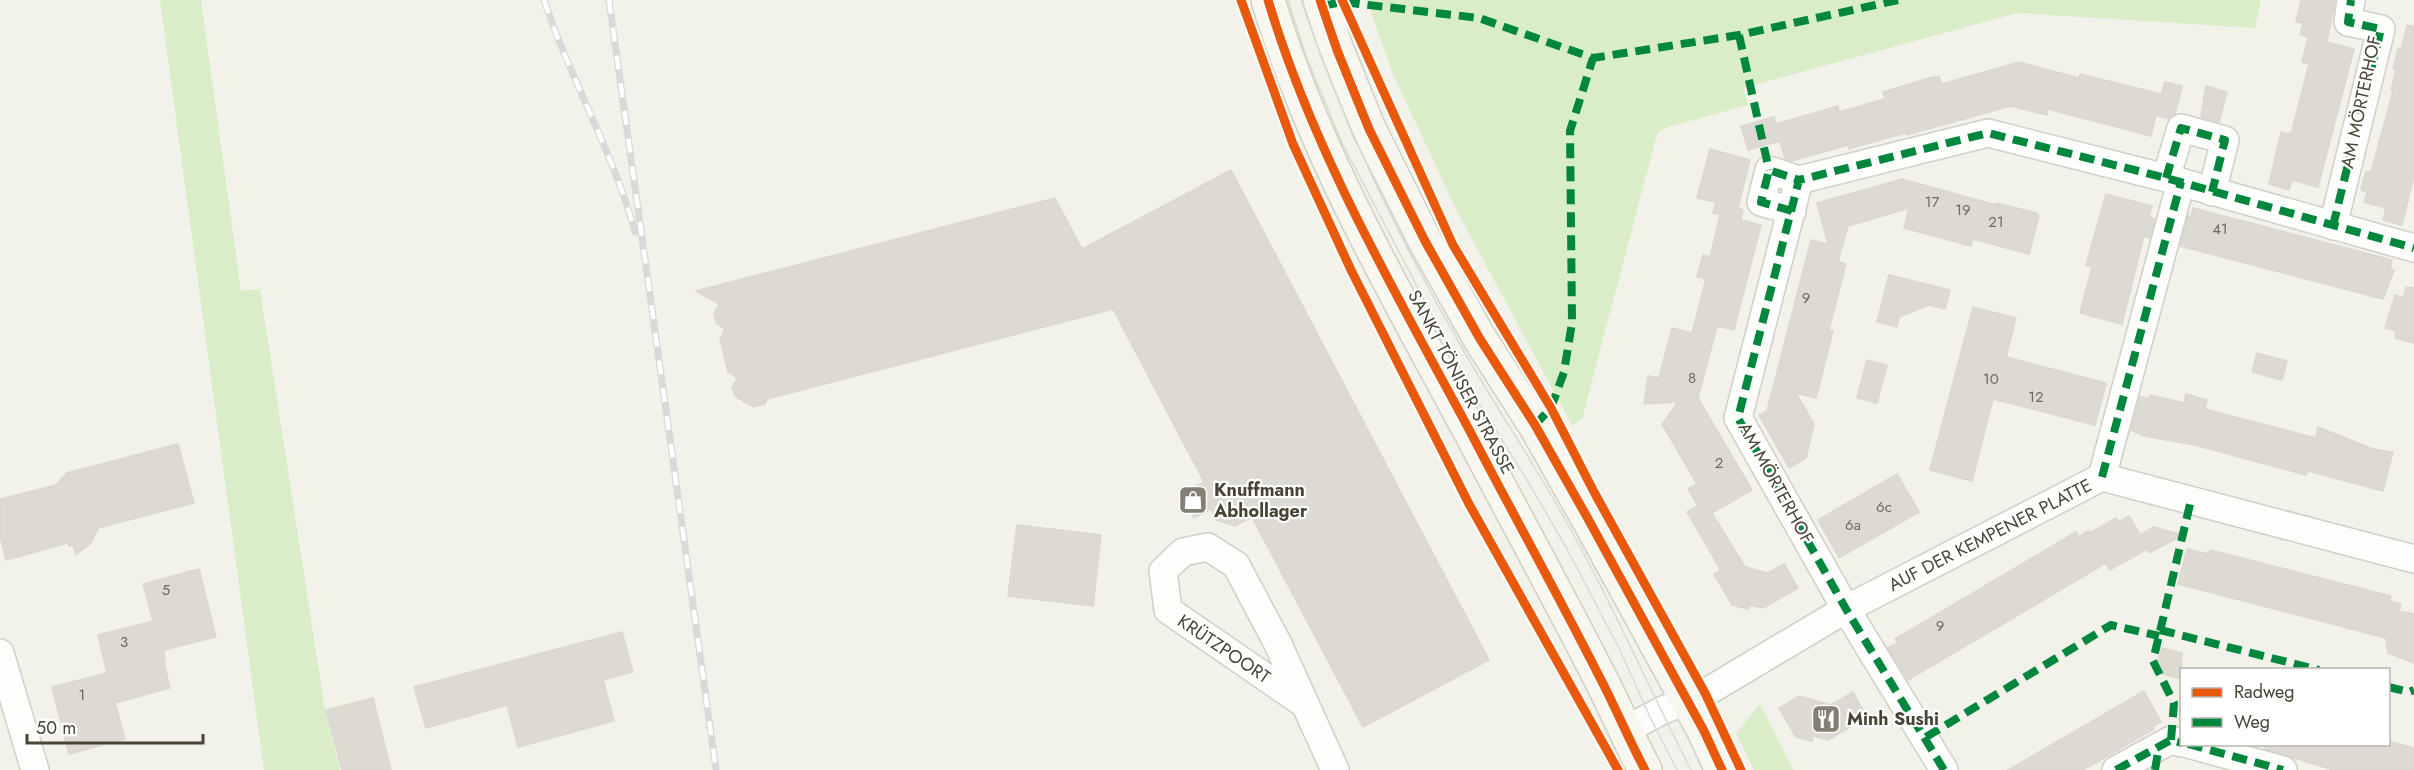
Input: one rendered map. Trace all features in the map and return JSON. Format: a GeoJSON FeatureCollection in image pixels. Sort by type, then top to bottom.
{"type":"FeatureCollection","features":[{"type":"Feature","properties":{"kind":"main road","name":"SANKT TÖNISER STRASSE"},"geometry":{"type":"LineString","coordinates":[[1268,0],[1293,72],[1322,143],[1360,222],[1645,770]]}},
{"type":"Feature","properties":{"kind":"main road","name":"SANKT TÖNISER STRASSE"},"geometry":{"type":"LineString","coordinates":[[1320,0],[1337,50],[1369,129],[1425,241],[1479,339],[1536,425],[1722,770]]}},
{"type":"Feature","properties":{"kind":"street","name":"AM MÖRTERHOF"},"geometry":{"type":"LineString","coordinates":[[2333,226],[2381,29],[2348,22],[2351,0]]}},
{"type":"Feature","properties":{"kind":"street"},"geometry":{"type":"LineString","coordinates":[[2102,477],[2174,180],[2181,128],[2225,140],[2212,192]]}},
{"type":"Feature","properties":{"kind":"street","name":"AM MÖRTERHOF"},"geometry":{"type":"LineString","coordinates":[[1944,770],[1846,609],[1738,418],[1799,180],[1988,133],[2174,180],[2414,248]]}},
{"type":"Feature","properties":{"kind":"street","name":"AUF DER KEMPENER PLATTE"},"geometry":{"type":"LineString","coordinates":[[1626,730],[1705,693],[1846,609],[2102,477],[2414,559]]}},
{"type":"Feature","properties":{"kind":"street","name":"KRÜTZPOORT"},"geometry":{"type":"LineString","coordinates":[[1303,703],[1168,610],[1163,571],[1183,552],[1208,547],[1236,565],[1276,642],[1335,770]]}},
{"type":"Feature","properties":{"kind":"street"},"geometry":{"type":"LineString","coordinates":[[0,653],[34,770]]}},
{"type":"Feature","properties":{"kind":"street"},"geometry":{"type":"LineString","coordinates":[[2116,770],[2171,740],[2180,743]]}},
{"type":"Feature","properties":{"kind":"street"},"geometry":{"type":"LineString","coordinates":[[2195,746],[2283,770]]}},
{"type":"Feature","properties":{"kind":"green space"},"geometry":{"type":"Polygon","coordinates":[[[160,0],[201,0],[241,291],[260,289],[325,710],[340,770],[264,770],[160,0]]]}},
{"type":"Feature","properties":{"kind":"green space"},"geometry":{"type":"Polygon","coordinates":[[[1367,0],[2261,0],[2255,28],[2017,13],[1743,88],[1748,105],[1668,127],[1659,132],[1582,419],[1572,425],[1457,211],[1392,72],[1367,0]]]}},
{"type":"Feature","properties":{"kind":"green space"},"geometry":{"type":"Polygon","coordinates":[[[1760,704],[1793,770],[1754,770],[1736,734],[1760,704]]]}},
{"type":"Feature","properties":{"kind":"building"},"geometry":{"type":"Polygon","coordinates":[[[2301,0],[2335,0],[2327,42],[2354,49],[2318,187],[2292,180],[2289,190],[2269,184],[2281,132],[2291,134],[2309,64],[2302,62],[2308,37],[2300,35],[2303,23],[2296,22],[2301,0]]]}},
{"type":"Feature","properties":{"kind":"building"},"geometry":{"type":"Polygon","coordinates":[[[2407,25],[2414,26],[2414,175],[2402,225],[2383,220],[2386,208],[2364,202],[2367,192],[2361,190],[2366,171],[2371,172],[2393,91],[2391,90],[2396,70],[2393,69],[2398,49],[2401,50],[2407,25]]]}},
{"type":"Feature","properties":{"kind":"building"},"geometry":{"type":"Polygon","coordinates":[[[2019,62],[2079,78],[2080,74],[2161,94],[2165,82],[2182,86],[2175,114],[2169,119],[2156,115],[2151,136],[2048,109],[2047,115],[2011,106],[1906,135],[1905,133],[1849,149],[1848,145],[1791,161],[1785,159],[1780,141],[1748,150],[1741,126],[1774,117],[1776,124],[1838,106],[1839,112],[1885,99],[1883,92],[1929,78],[1939,76],[1942,84],[2019,62]]]}},
{"type":"Feature","properties":{"kind":"building"},"geometry":{"type":"Polygon","coordinates":[[[2206,86],[2227,92],[2219,122],[2201,117],[2206,86]]]}},
{"type":"Feature","properties":{"kind":"building"},"geometry":{"type":"Polygon","coordinates":[[[1710,149],[1750,160],[1738,208],[1743,210],[1741,220],[1761,225],[1734,330],[1717,326],[1698,398],[1752,490],[1712,513],[1745,567],[1768,573],[1784,564],[1798,588],[1763,608],[1749,605],[1748,609],[1732,605],[1714,574],[1721,570],[1687,512],[1698,506],[1688,489],[1697,484],[1662,424],[1678,402],[1644,404],[1648,376],[1659,378],[1672,328],[1692,333],[1706,279],[1697,277],[1703,255],[1710,257],[1720,215],[1713,213],[1716,202],[1697,198],[1710,149]]]}},
{"type":"Feature","properties":{"kind":"building"},"geometry":{"type":"Polygon","coordinates":[[[1231,170],[1489,660],[1363,727],[1252,517],[1235,526],[1216,520],[1211,509],[1194,518],[1181,494],[1204,482],[1113,309],[767,399],[765,404],[753,407],[735,396],[732,387],[738,378],[728,372],[720,339],[725,329],[716,323],[714,313],[719,304],[696,291],[1055,198],[1082,249],[1231,170]]]}},
{"type":"Feature","properties":{"kind":"building"},"geometry":{"type":"Polygon","coordinates":[[[1902,179],[1996,205],[1997,203],[2037,213],[2036,216],[2039,216],[2029,254],[1973,239],[1971,246],[1904,228],[1909,208],[1848,226],[1838,261],[1846,264],[1829,330],[1833,331],[1816,398],[1796,393],[1814,424],[1806,458],[1789,468],[1759,415],[1767,411],[1811,240],[1828,244],[1817,203],[1902,179]]]}},
{"type":"Feature","properties":{"kind":"building"},"geometry":{"type":"Polygon","coordinates":[[[2106,194],[2152,206],[2149,217],[2155,219],[2150,238],[2144,236],[2122,324],[2080,313],[2092,267],[2086,265],[2106,194]]]}},
{"type":"Feature","properties":{"kind":"building"},"geometry":{"type":"Polygon","coordinates":[[[2193,208],[2392,260],[2390,269],[2394,270],[2383,299],[2180,246],[2188,216],[2191,217],[2193,208]]]}},
{"type":"Feature","properties":{"kind":"building"},"geometry":{"type":"Polygon","coordinates":[[[1889,275],[1950,290],[1945,309],[1929,305],[1899,317],[1897,327],[1877,322],[1889,275]]]}},
{"type":"Feature","properties":{"kind":"building"},"geometry":{"type":"Polygon","coordinates":[[[2406,287],[2414,288],[2414,343],[2395,338],[2396,331],[2385,328],[2395,295],[2404,298],[2406,287]]]}},
{"type":"Feature","properties":{"kind":"building"},"geometry":{"type":"Polygon","coordinates":[[[1973,307],[2016,318],[2006,357],[2106,383],[2095,425],[1993,399],[1972,481],[1930,470],[1973,307]]]}},
{"type":"Feature","properties":{"kind":"building"},"geometry":{"type":"Polygon","coordinates":[[[2257,353],[2287,361],[2282,380],[2252,372],[2257,353]]]}},
{"type":"Feature","properties":{"kind":"building"},"geometry":{"type":"Polygon","coordinates":[[[1867,360],[1887,365],[1877,403],[1857,398],[1867,360]]]}},
{"type":"Feature","properties":{"kind":"building"},"geometry":{"type":"Polygon","coordinates":[[[2186,394],[2207,400],[2205,409],[2316,438],[2318,427],[2373,449],[2393,452],[2383,491],[2308,471],[2306,475],[2195,445],[2144,436],[2131,430],[2140,396],[2149,399],[2150,395],[2184,403],[2186,394]]]}},
{"type":"Feature","properties":{"kind":"building"},"geometry":{"type":"Polygon","coordinates":[[[178,444],[194,503],[98,528],[91,543],[76,555],[73,545],[69,546],[68,543],[6,560],[0,536],[0,499],[56,485],[67,473],[178,444]]]}},
{"type":"Feature","properties":{"kind":"building"},"geometry":{"type":"Polygon","coordinates":[[[1897,474],[1919,512],[1839,558],[1818,520],[1897,474]]]}},
{"type":"Feature","properties":{"kind":"building"},"geometry":{"type":"Polygon","coordinates":[[[2129,516],[2140,535],[2154,527],[2183,535],[2149,553],[2147,549],[2110,570],[2106,563],[1908,680],[1888,648],[1898,643],[1895,639],[2076,532],[2079,537],[2116,518],[2119,522],[2129,516]]]}},
{"type":"Feature","properties":{"kind":"building"},"geometry":{"type":"Polygon","coordinates":[[[1017,525],[1101,535],[1093,606],[1008,596],[1017,525]]]}},
{"type":"Feature","properties":{"kind":"building"},"geometry":{"type":"Polygon","coordinates":[[[2187,549],[2209,554],[2210,550],[2391,596],[2389,601],[2401,604],[2399,611],[2414,614],[2414,663],[2388,653],[2386,638],[2178,584],[2187,549]]]}},
{"type":"Feature","properties":{"kind":"building"},"geometry":{"type":"Polygon","coordinates":[[[199,569],[216,637],[164,650],[170,688],[115,703],[125,739],[69,754],[52,687],[107,673],[98,635],[153,621],[143,584],[199,569]]]}},
{"type":"Feature","properties":{"kind":"building"},"geometry":{"type":"Polygon","coordinates":[[[622,632],[633,672],[603,680],[614,721],[518,747],[507,705],[426,728],[414,687],[622,632]]]}},
{"type":"Feature","properties":{"kind":"building"},"geometry":{"type":"Polygon","coordinates":[[[2162,648],[2182,653],[2180,679],[2155,672],[2162,648]]]}},
{"type":"Feature","properties":{"kind":"building"},"geometry":{"type":"Polygon","coordinates":[[[2144,691],[2161,722],[2152,727],[2154,729],[2083,770],[2008,770],[2144,691]]]}},
{"type":"Feature","properties":{"kind":"building"},"geometry":{"type":"Polygon","coordinates":[[[1853,692],[1867,717],[1828,740],[1813,736],[1812,741],[1796,737],[1779,708],[1799,696],[1831,705],[1853,692]]]}},
{"type":"Feature","properties":{"kind":"building"},"geometry":{"type":"Polygon","coordinates":[[[373,698],[391,770],[342,770],[326,710],[373,698]]]}},
{"type":"Feature","properties":{"kind":"building"},"geometry":{"type":"Polygon","coordinates":[[[2390,742],[2414,748],[2414,770],[2333,770],[2265,749],[2265,746],[2390,746],[2390,742]]]}},
{"type":"Feature","properties":{"kind":"tram line"},"geometry":{"type":"LineString","coordinates":[[1288,0],[1306,56],[1342,143],[1475,397],[1567,549],[1619,648],[1677,770]]}},
{"type":"Feature","properties":{"kind":"tram line"},"geometry":{"type":"LineString","coordinates":[[1301,0],[1335,91],[1395,224],[1465,353],[1573,533],[1691,770]]}},
{"type":"Feature","properties":{"kind":"railway"},"geometry":{"type":"LineString","coordinates":[[544,0],[615,173],[635,232]]}},
{"type":"Feature","properties":{"kind":"railway"},"geometry":{"type":"LineString","coordinates":[[609,0],[716,770]]}},
{"type":"Feature","properties":{"kind":"marked path"},"geometry":{"type":"LineString","coordinates":[[1322,6],[1343,2],[1479,18],[1593,58],[1739,35],[1898,0]]}},
{"type":"Feature","properties":{"kind":"marked path"},"geometry":{"type":"LineString","coordinates":[[2333,226],[2381,29],[2348,22],[2351,0]]}},
{"type":"Feature","properties":{"kind":"marked path"},"geometry":{"type":"LineString","coordinates":[[1739,35],[1769,170]]}},
{"type":"Feature","properties":{"kind":"marked path"},"geometry":{"type":"LineString","coordinates":[[1535,425],[1551,408],[1564,372],[1572,323],[1570,131],[1593,58]]}},
{"type":"Feature","properties":{"kind":"marked path"},"geometry":{"type":"LineString","coordinates":[[2166,178],[2181,128],[2225,140],[2212,192]]}},
{"type":"Feature","properties":{"kind":"marked path"},"geometry":{"type":"LineString","coordinates":[[1944,770],[1846,609],[1738,418],[1799,180],[1988,133],[2166,178],[2414,248]]}},
{"type":"Feature","properties":{"kind":"marked path"},"geometry":{"type":"LineString","coordinates":[[1792,211],[1761,202],[1769,170],[1799,180]]}},
{"type":"Feature","properties":{"kind":"marked path"},"geometry":{"type":"LineString","coordinates":[[2102,477],[2181,182]]}},
{"type":"Feature","properties":{"kind":"marked path"},"geometry":{"type":"LineString","coordinates":[[2171,740],[2174,703],[2153,661],[2191,500]]}},
{"type":"Feature","properties":{"kind":"marked path"},"geometry":{"type":"LineString","coordinates":[[1926,737],[2111,625],[2159,636]]}},
{"type":"Feature","properties":{"kind":"marked path"},"geometry":{"type":"LineString","coordinates":[[2160,630],[2311,668]]}},
{"type":"Feature","properties":{"kind":"marked path"},"geometry":{"type":"LineString","coordinates":[[2390,687],[2409,692],[2414,690]]}},
{"type":"Feature","properties":{"kind":"marked path"},"geometry":{"type":"LineString","coordinates":[[2116,770],[2171,740],[2180,742]]}},
{"type":"Feature","properties":{"kind":"marked path"},"geometry":{"type":"LineString","coordinates":[[2155,770],[2159,746]]}},
{"type":"Feature","properties":{"kind":"marked path"},"geometry":{"type":"LineString","coordinates":[[2195,746],[2283,770]]}},
{"type":"Feature","properties":{"kind":"cycle path"},"geometry":{"type":"LineString","coordinates":[[1241,0],[1293,144],[1351,270],[1469,504],[1618,770]]}},
{"type":"Feature","properties":{"kind":"cycle path"},"geometry":{"type":"LineString","coordinates":[[1268,0],[1309,113],[1359,223],[1566,613],[1645,770]]}},
{"type":"Feature","properties":{"kind":"cycle path"},"geometry":{"type":"LineString","coordinates":[[1320,0],[1337,50],[1369,129],[1425,241],[1480,339],[1535,425],[1587,517],[1704,731],[1722,770]]}},
{"type":"Feature","properties":{"kind":"cycle path"},"geometry":{"type":"LineString","coordinates":[[1342,0],[1453,245],[1551,408],[1594,492],[1705,693],[1741,770]]}},
{"type":"Feature","properties":{"kind":"place","name":"Knuffmann Abhollager"},"geometry":{"type":"Point","coordinates":[1193,500]}},
{"type":"Feature","properties":{"kind":"place","name":"Minh Sushi"},"geometry":{"type":"Point","coordinates":[1826,719]}}]}
